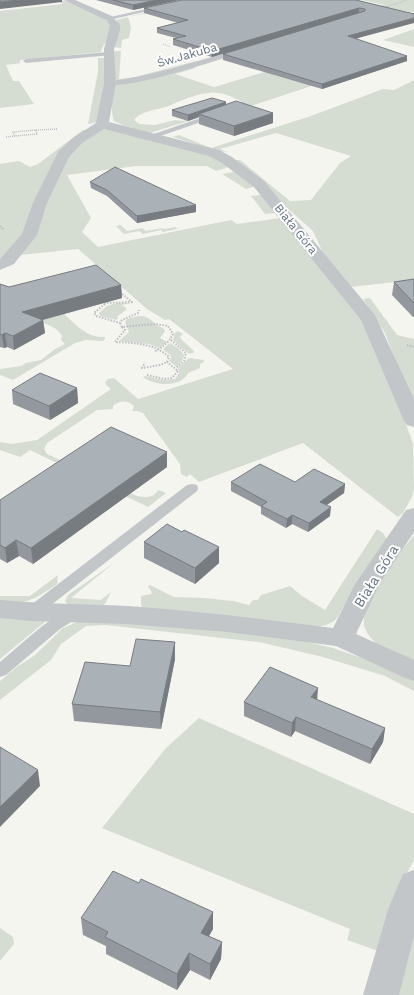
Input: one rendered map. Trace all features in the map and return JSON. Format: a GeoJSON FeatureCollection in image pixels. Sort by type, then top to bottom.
{"type":"FeatureCollection","features":[{"type":"Feature","properties":{"kind":"street"},"geometry":{"type":"LineString","coordinates":[[0,265],[8,261],[29,235],[40,203],[63,155],[78,140],[102,125],[110,83],[108,49],[115,30],[115,25],[109,18],[68,0]]}},
{"type":"Feature","properties":{"kind":"street","name":"Biała Góra"},"geometry":{"type":"LineString","coordinates":[[102,125],[152,136],[214,154],[226,160],[259,184],[369,319],[414,421]]}},
{"type":"Feature","properties":{"kind":"street","name":"Biała Góra"},"geometry":{"type":"LineString","coordinates":[[341,638],[367,584],[414,515]]}},
{"type":"Feature","properties":{"kind":"street"},"geometry":{"type":"LineString","coordinates":[[0,609],[32,612],[126,615],[228,623],[341,638],[414,671]]}},
{"type":"Feature","properties":{"kind":"street"},"geometry":{"type":"LineString","coordinates":[[381,995],[405,908],[414,884]]}},
{"type":"Feature","properties":{"kind":"lane"},"geometry":{"type":"LineString","coordinates":[[109,18],[194,0]]}},
{"type":"Feature","properties":{"kind":"lane","name":"Św.Jakuba"},"geometry":{"type":"LineString","coordinates":[[110,83],[134,81],[247,49]]}},
{"type":"Feature","properties":{"kind":"lane"},"geometry":{"type":"LineString","coordinates":[[26,61],[109,54]]}},
{"type":"Feature","properties":{"kind":"lane"},"geometry":{"type":"LineString","coordinates":[[152,136],[221,113]]}},
{"type":"Feature","properties":{"kind":"lane"},"geometry":{"type":"LineString","coordinates":[[32,612],[192,488]]}},
{"type":"Feature","properties":{"kind":"lane"},"geometry":{"type":"LineString","coordinates":[[0,671],[55,625],[74,613]]}},
{"type":"Feature","properties":{"kind":"path"},"geometry":{"type":"LineString","coordinates":[[381,9],[407,0]]}},
{"type":"Feature","properties":{"kind":"path"},"geometry":{"type":"LineString","coordinates":[[163,44],[171,47]]}},
{"type":"Feature","properties":{"kind":"path"},"geometry":{"type":"LineString","coordinates":[[15,136],[12,132],[59,128]]}},
{"type":"Feature","properties":{"kind":"path"},"geometry":{"type":"LineString","coordinates":[[36,130],[39,136]]}},
{"type":"Feature","properties":{"kind":"path"},"geometry":{"type":"LineString","coordinates":[[6,137],[37,134]]}},
{"type":"Feature","properties":{"kind":"path"},"geometry":{"type":"LineString","coordinates":[[117,290],[133,302],[105,304],[94,313],[96,316],[120,323],[125,330],[115,342],[137,343],[159,349],[169,356],[167,362],[160,365],[142,368],[146,363]]}},
{"type":"Feature","properties":{"kind":"path"},"geometry":{"type":"LineString","coordinates":[[102,301],[105,304]]}},
{"type":"Feature","properties":{"kind":"path"},"geometry":{"type":"LineString","coordinates":[[120,323],[122,320],[138,313],[139,310]]}},
{"type":"Feature","properties":{"kind":"path"},"geometry":{"type":"LineString","coordinates":[[122,326],[155,324],[168,326],[172,330],[173,334],[171,340],[154,352]]}},
{"type":"Feature","properties":{"kind":"path"},"geometry":{"type":"LineString","coordinates":[[171,340],[186,353],[184,361],[176,368]]}},
{"type":"Feature","properties":{"kind":"path"},"geometry":{"type":"LineString","coordinates":[[147,375],[167,379],[176,376],[178,371],[167,362]]}},
{"type":"Feature","properties":{"kind":"shaded area"},"geometry":{"type":"Polygon","coordinates":[[[56,0],[69,2],[84,8],[110,24],[109,36],[101,52],[21,60],[19,62],[21,63],[6,65],[13,81],[19,81],[34,104],[0,108],[0,11],[63,4],[56,0]]]}},
{"type":"Feature","properties":{"kind":"shaded area"},"geometry":{"type":"Polygon","coordinates":[[[362,0],[414,0],[414,13],[390,8],[363,16],[356,14],[384,5],[362,0]]]}},
{"type":"Feature","properties":{"kind":"shaded area"},"geometry":{"type":"Polygon","coordinates":[[[148,12],[153,12],[128,17],[148,12]]]}},
{"type":"Feature","properties":{"kind":"shaded area"},"geometry":{"type":"Polygon","coordinates":[[[128,17],[131,27],[129,38],[122,40],[121,48],[114,47],[119,26],[116,20],[128,17]]]}},
{"type":"Feature","properties":{"kind":"shaded area"},"geometry":{"type":"Polygon","coordinates":[[[414,29],[414,47],[383,40],[414,29]]]}},
{"type":"Feature","properties":{"kind":"shaded area"},"geometry":{"type":"Polygon","coordinates":[[[121,51],[119,79],[135,77],[196,61],[200,63],[136,79],[117,80],[114,79],[113,52],[121,51]]]}},
{"type":"Feature","properties":{"kind":"shaded area"},"geometry":{"type":"Polygon","coordinates":[[[98,58],[104,58],[104,84],[99,122],[88,124],[98,72],[98,58]]]}},
{"type":"Feature","properties":{"kind":"shaded area"},"geometry":{"type":"Polygon","coordinates":[[[292,64],[339,77],[239,110],[224,108],[242,102],[230,96],[213,93],[199,95],[146,112],[134,120],[140,124],[155,125],[175,120],[183,121],[214,113],[150,133],[125,126],[114,121],[112,99],[114,85],[196,68],[175,74],[214,87],[292,64]]]}},
{"type":"Feature","properties":{"kind":"shaded area"},"geometry":{"type":"Polygon","coordinates":[[[414,80],[414,280],[350,287],[323,253],[313,231],[236,160],[240,160],[290,201],[311,200],[340,163],[351,156],[276,133],[220,149],[231,151],[220,152],[173,137],[179,135],[211,148],[311,116],[383,89],[394,90],[414,80]]]}},
{"type":"Feature","properties":{"kind":"shaded area"},"geometry":{"type":"Polygon","coordinates":[[[234,112],[178,130],[175,130],[234,112]]]}},
{"type":"Feature","properties":{"kind":"shaded area"},"geometry":{"type":"Polygon","coordinates":[[[107,129],[203,152],[228,166],[216,171],[207,166],[136,166],[67,175],[91,218],[82,232],[98,247],[231,220],[237,224],[280,218],[364,323],[400,407],[413,444],[414,488],[412,497],[403,513],[398,517],[303,443],[199,482],[190,474],[187,477],[181,474],[180,464],[143,413],[132,411],[134,406],[126,402],[118,403],[113,406],[113,409],[97,410],[47,443],[44,449],[47,454],[137,496],[149,497],[154,495],[158,490],[166,493],[148,507],[30,450],[20,457],[0,450],[0,442],[12,444],[37,440],[111,389],[105,382],[108,379],[114,378],[138,399],[233,369],[169,319],[165,320],[147,309],[78,249],[20,255],[0,260],[0,164],[19,161],[30,167],[38,164],[83,130],[97,131],[107,129]]]}},
{"type":"Feature","properties":{"kind":"shaded area"},"geometry":{"type":"Polygon","coordinates":[[[237,172],[254,186],[246,189],[222,174],[237,172]]]}},
{"type":"Feature","properties":{"kind":"shaded area"},"geometry":{"type":"Polygon","coordinates":[[[261,195],[276,213],[265,214],[251,196],[261,195]]]}},
{"type":"Feature","properties":{"kind":"shaded area"},"geometry":{"type":"Polygon","coordinates":[[[121,225],[127,231],[142,228],[146,231],[175,227],[178,229],[163,232],[161,230],[143,234],[139,231],[124,234],[116,226],[121,225]]]}},
{"type":"Feature","properties":{"kind":"shaded area"},"geometry":{"type":"Polygon","coordinates":[[[370,298],[397,335],[414,339],[414,400],[399,369],[385,333],[363,299],[370,298]]]}},
{"type":"Feature","properties":{"kind":"shaded area"},"geometry":{"type":"Polygon","coordinates":[[[117,303],[131,303],[122,305],[127,309],[118,316],[117,320],[100,316],[99,313],[107,306],[117,303]]]}},
{"type":"Feature","properties":{"kind":"shaded area"},"geometry":{"type":"Polygon","coordinates":[[[64,314],[82,330],[99,337],[105,337],[105,339],[103,341],[86,340],[75,343],[13,380],[0,375],[0,369],[21,366],[26,363],[41,360],[55,349],[65,344],[61,340],[62,336],[56,329],[47,324],[29,318],[49,317],[64,314]]]}},
{"type":"Feature","properties":{"kind":"shaded area"},"geometry":{"type":"Polygon","coordinates":[[[138,316],[146,317],[163,328],[165,331],[160,338],[167,342],[159,348],[149,344],[119,341],[129,332],[125,322],[127,319],[138,316]]]}},
{"type":"Feature","properties":{"kind":"shaded area"},"geometry":{"type":"Polygon","coordinates":[[[178,331],[183,334],[180,336],[181,339],[194,351],[193,353],[189,354],[173,340],[175,333],[178,331]]]}},
{"type":"Feature","properties":{"kind":"shaded area"},"geometry":{"type":"Polygon","coordinates":[[[170,343],[178,348],[184,355],[177,367],[169,361],[171,358],[170,355],[163,349],[170,343]]]}},
{"type":"Feature","properties":{"kind":"shaded area"},"geometry":{"type":"Polygon","coordinates":[[[189,358],[204,360],[204,362],[200,364],[200,368],[188,373],[185,378],[180,381],[160,384],[143,377],[145,376],[163,380],[175,379],[179,373],[178,368],[189,358]]]}},
{"type":"Feature","properties":{"kind":"shaded area"},"geometry":{"type":"Polygon","coordinates":[[[377,529],[383,533],[387,539],[360,579],[337,618],[331,623],[325,625],[312,627],[143,609],[141,605],[141,596],[151,594],[152,592],[148,587],[150,585],[174,597],[205,598],[233,601],[249,605],[253,600],[258,600],[261,595],[290,586],[302,596],[325,610],[377,529]]]}},
{"type":"Feature","properties":{"kind":"shaded area"},"geometry":{"type":"Polygon","coordinates":[[[414,535],[414,663],[386,650],[373,640],[365,628],[364,618],[367,606],[373,593],[390,566],[414,535]]]}},
{"type":"Feature","properties":{"kind":"shaded area"},"geometry":{"type":"Polygon","coordinates":[[[114,563],[71,598],[101,600],[111,592],[101,608],[69,606],[65,601],[68,595],[114,563]]]}},
{"type":"Feature","properties":{"kind":"shaded area"},"geometry":{"type":"Polygon","coordinates":[[[58,575],[57,584],[30,600],[0,602],[0,596],[30,596],[58,575]]]}},
{"type":"Feature","properties":{"kind":"shaded area"},"geometry":{"type":"Polygon","coordinates":[[[0,617],[46,621],[0,659],[0,617]]]}},
{"type":"Feature","properties":{"kind":"shaded area"},"geometry":{"type":"Polygon","coordinates":[[[84,619],[144,622],[290,638],[333,648],[376,663],[414,680],[414,691],[385,676],[323,657],[259,642],[105,625],[86,626],[61,644],[51,660],[0,700],[0,681],[18,666],[35,655],[63,628],[84,619]]]}},
{"type":"Feature","properties":{"kind":"shaded area"},"geometry":{"type":"Polygon","coordinates":[[[199,718],[414,814],[414,860],[398,890],[378,951],[347,940],[350,929],[102,828],[166,748],[199,718]]]}},
{"type":"Feature","properties":{"kind":"shaded area"},"geometry":{"type":"Polygon","coordinates":[[[414,919],[414,995],[391,995],[414,919]]]}},
{"type":"Feature","properties":{"kind":"shaded area"},"geometry":{"type":"Polygon","coordinates":[[[0,928],[13,937],[14,944],[0,961],[0,928]]]}},
{"type":"Feature","properties":{"kind":"building"},"geometry":{"type":"Polygon","coordinates":[[[0,0],[20,0],[0,2],[0,0]]]}},
{"type":"Feature","properties":{"kind":"building"},"geometry":{"type":"Polygon","coordinates":[[[113,0],[157,0],[133,5],[113,0]]]}},
{"type":"Feature","properties":{"kind":"building"},"geometry":{"type":"Polygon","coordinates":[[[182,0],[356,0],[414,14],[414,18],[348,36],[407,56],[322,84],[223,54],[365,11],[365,9],[359,8],[212,51],[173,39],[186,36],[157,28],[188,20],[144,8],[182,0]]]}},
{"type":"Feature","properties":{"kind":"building"},"geometry":{"type":"Polygon","coordinates":[[[212,98],[226,102],[188,115],[172,110],[212,98]]]}},
{"type":"Feature","properties":{"kind":"building"},"geometry":{"type":"Polygon","coordinates":[[[236,101],[273,113],[234,126],[199,114],[236,101]]]}},
{"type":"Feature","properties":{"kind":"building"},"geometry":{"type":"Polygon","coordinates":[[[115,167],[196,205],[137,216],[107,190],[90,182],[115,167]]]}},
{"type":"Feature","properties":{"kind":"building"},"geometry":{"type":"Polygon","coordinates":[[[96,265],[121,285],[22,312],[43,320],[13,336],[5,333],[2,335],[0,334],[0,284],[9,287],[96,265]]]}},
{"type":"Feature","properties":{"kind":"building"},"geometry":{"type":"Polygon","coordinates":[[[414,279],[414,303],[394,282],[414,279]]]}},
{"type":"Feature","properties":{"kind":"building"},"geometry":{"type":"Polygon","coordinates":[[[40,373],[77,388],[49,406],[12,390],[40,373]]]}},
{"type":"Feature","properties":{"kind":"building"},"geometry":{"type":"Polygon","coordinates":[[[111,427],[167,452],[31,548],[16,540],[5,548],[0,545],[0,500],[111,427]]]}},
{"type":"Feature","properties":{"kind":"building"},"geometry":{"type":"Polygon","coordinates":[[[260,464],[295,482],[314,469],[345,484],[320,502],[331,507],[309,523],[292,515],[287,519],[261,506],[267,502],[231,482],[260,464]]]}},
{"type":"Feature","properties":{"kind":"building"},"geometry":{"type":"Polygon","coordinates":[[[167,524],[182,532],[184,530],[219,547],[195,568],[144,542],[167,524]]]}},
{"type":"Feature","properties":{"kind":"building"},"geometry":{"type":"Polygon","coordinates":[[[136,639],[175,642],[160,712],[72,704],[85,662],[130,666],[136,639]]]}},
{"type":"Feature","properties":{"kind":"building"},"geometry":{"type":"Polygon","coordinates":[[[270,667],[318,688],[311,697],[385,728],[372,749],[296,717],[292,723],[244,702],[270,667]]]}},
{"type":"Feature","properties":{"kind":"building"},"geometry":{"type":"Polygon","coordinates":[[[0,747],[38,770],[0,807],[0,747]]]}},
{"type":"Feature","properties":{"kind":"building"},"geometry":{"type":"Polygon","coordinates":[[[113,871],[139,883],[141,879],[213,912],[201,933],[222,942],[210,964],[189,953],[177,974],[105,937],[108,932],[81,918],[113,871]]]}}]}
